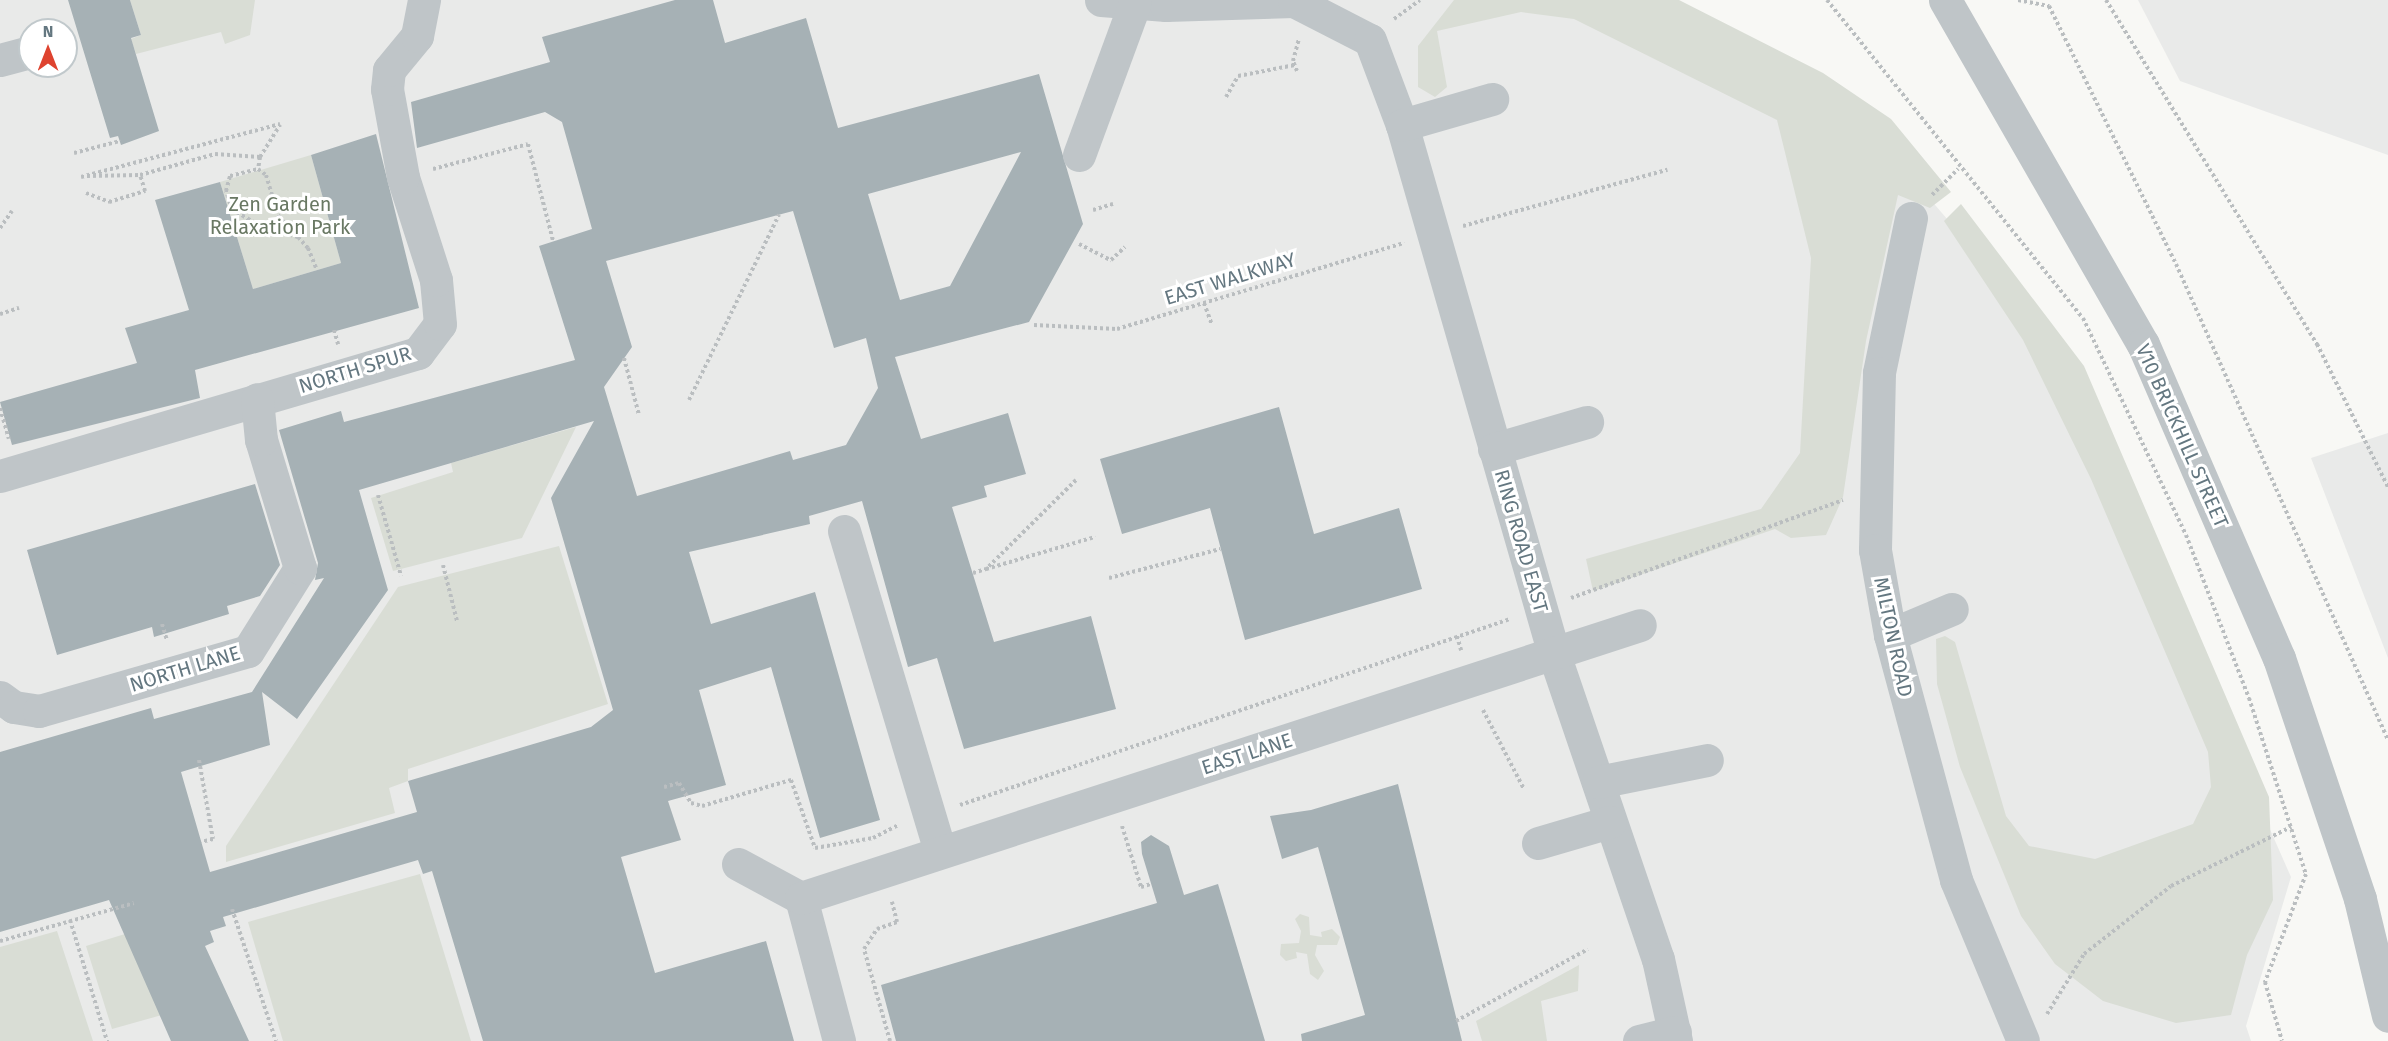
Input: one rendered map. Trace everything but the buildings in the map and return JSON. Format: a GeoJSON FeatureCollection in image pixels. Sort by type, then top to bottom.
{"type":"FeatureCollection","features":[{"type":"Feature","properties":{"kind":"street","name":"NORTH SPUR"},"geometry":{"type":"LineString","coordinates":[[0,476],[418,353],[440,324],[436,280],[403,177],[387,89],[389,70],[417,36],[424,0]]}},
{"type":"Feature","properties":{"kind":"street"},"geometry":{"type":"LineString","coordinates":[[1079,155],[1135,3],[1101,0]]}},
{"type":"Feature","properties":{"kind":"street","name":"V10 BRICKHILL STREET"},"geometry":{"type":"LineString","coordinates":[[1945,0],[2143,344],[2279,658],[2360,899],[2388,1016]]}},
{"type":"Feature","properties":{"kind":"street","name":"RING ROAD EAST"},"geometry":{"type":"LineString","coordinates":[[1135,3],[1294,1],[1370,40],[1402,125],[1554,654],[1658,959],[1675,1036]]}},
{"type":"Feature","properties":{"kind":"street"},"geometry":{"type":"LineString","coordinates":[[0,60],[18,55]]}},
{"type":"Feature","properties":{"kind":"street"},"geometry":{"type":"LineString","coordinates":[[1402,125],[1492,99]]}},
{"type":"Feature","properties":{"kind":"street","name":"MILTON ROAD"},"geometry":{"type":"LineString","coordinates":[[1911,218],[1879,373],[1872,490],[1875,550],[1890,635],[1956,880],[2033,1031]]}},
{"type":"Feature","properties":{"kind":"street","name":"NORTH LANE"},"geometry":{"type":"LineString","coordinates":[[0,698],[14,707],[39,711],[248,651],[300,568],[261,440],[257,399]]}},
{"type":"Feature","properties":{"kind":"street"},"geometry":{"type":"LineString","coordinates":[[1494,449],[1587,422]]}},
{"type":"Feature","properties":{"kind":"street"},"geometry":{"type":"LineString","coordinates":[[844,531],[940,852]]}},
{"type":"Feature","properties":{"kind":"street"},"geometry":{"type":"LineString","coordinates":[[1890,635],[1952,609]]}},
{"type":"Feature","properties":{"kind":"street","name":"EAST LANE"},"geometry":{"type":"LineString","coordinates":[[801,898],[1640,625]]}},
{"type":"Feature","properties":{"kind":"street"},"geometry":{"type":"LineString","coordinates":[[1598,782],[1707,760]]}},
{"type":"Feature","properties":{"kind":"street"},"geometry":{"type":"LineString","coordinates":[[1538,843],[1610,822]]}},
{"type":"Feature","properties":{"kind":"street"},"geometry":{"type":"LineString","coordinates":[[738,864],[801,898],[839,1041]]}},
{"type":"Feature","properties":{"kind":"street","name":"V10 BRICKHILL STREET"},"geometry":{"type":"LineString","coordinates":[[2360,899],[2388,940]]}},
{"type":"Feature","properties":{"kind":"street"},"geometry":{"type":"LineString","coordinates":[[1639,1041],[1675,1036]]}},
{"type":"Feature","properties":{"kind":"path"},"geometry":{"type":"LineString","coordinates":[[1827,0],[2083,318],[2186,535],[2306,874],[2265,982],[2282,1041]]}},
{"type":"Feature","properties":{"kind":"path"},"geometry":{"type":"LineString","coordinates":[[2018,0],[2049,6],[2176,264],[2388,740]]}},
{"type":"Feature","properties":{"kind":"path"},"geometry":{"type":"LineString","coordinates":[[2106,0],[2317,344],[2388,487]]}},
{"type":"Feature","properties":{"kind":"path"},"geometry":{"type":"LineString","coordinates":[[1226,97],[1238,76],[1295,65]]}},
{"type":"Feature","properties":{"kind":"path"},"geometry":{"type":"LineString","coordinates":[[258,169],[260,157],[280,124],[81,177],[140,175],[215,154],[260,157]]}},
{"type":"Feature","properties":{"kind":"path"},"geometry":{"type":"LineString","coordinates":[[74,153],[120,141]]}},
{"type":"Feature","properties":{"kind":"path"},"geometry":{"type":"LineString","coordinates":[[403,177],[528,144],[553,242]]}},
{"type":"Feature","properties":{"kind":"path"},"geometry":{"type":"LineString","coordinates":[[258,169],[269,180],[278,215],[298,237],[316,270]]}},
{"type":"Feature","properties":{"kind":"path"},"geometry":{"type":"LineString","coordinates":[[258,169],[230,176],[226,191],[232,209],[260,226],[298,237]]}},
{"type":"Feature","properties":{"kind":"path","name":"EAST WALKWAY"},"geometry":{"type":"LineString","coordinates":[[1034,325],[1117,329],[1433,234],[1667,170]]}},
{"type":"Feature","properties":{"kind":"path"},"geometry":{"type":"LineString","coordinates":[[86,193],[108,202],[145,191],[140,175]]}},
{"type":"Feature","properties":{"kind":"path"},"geometry":{"type":"LineString","coordinates":[[1093,210],[1113,204]]}},
{"type":"Feature","properties":{"kind":"path"},"geometry":{"type":"LineString","coordinates":[[0,228],[12,211]]}},
{"type":"Feature","properties":{"kind":"path"},"geometry":{"type":"LineString","coordinates":[[689,400],[779,215]]}},
{"type":"Feature","properties":{"kind":"path"},"geometry":{"type":"LineString","coordinates":[[1079,244],[1111,260],[1125,247]]}},
{"type":"Feature","properties":{"kind":"path"},"geometry":{"type":"LineString","coordinates":[[1204,303],[1212,326]]}},
{"type":"Feature","properties":{"kind":"path"},"geometry":{"type":"LineString","coordinates":[[0,314],[19,308]]}},
{"type":"Feature","properties":{"kind":"path"},"geometry":{"type":"LineString","coordinates":[[624,358],[639,415]]}},
{"type":"Feature","properties":{"kind":"path"},"geometry":{"type":"LineString","coordinates":[[986,568],[1076,480]]}},
{"type":"Feature","properties":{"kind":"path"},"geometry":{"type":"LineString","coordinates":[[378,495],[401,576]]}},
{"type":"Feature","properties":{"kind":"path"},"geometry":{"type":"LineString","coordinates":[[973,573],[1095,537]]}},
{"type":"Feature","properties":{"kind":"path"},"geometry":{"type":"LineString","coordinates":[[1109,578],[1220,549]]}},
{"type":"Feature","properties":{"kind":"path"},"geometry":{"type":"LineString","coordinates":[[442,565],[457,621]]}},
{"type":"Feature","properties":{"kind":"path"},"geometry":{"type":"LineString","coordinates":[[1457,636],[1471,681],[1524,789]]}},
{"type":"Feature","properties":{"kind":"path"},"geometry":{"type":"LineString","coordinates":[[199,760],[213,839],[201,842]]}},
{"type":"Feature","properties":{"kind":"path"},"geometry":{"type":"LineString","coordinates":[[1113,797],[1141,887],[1151,884]]}},
{"type":"Feature","properties":{"kind":"path"},"geometry":{"type":"LineString","coordinates":[[2033,1031],[2084,954],[2171,886],[2291,827]]}},
{"type":"Feature","properties":{"kind":"path"},"geometry":{"type":"LineString","coordinates":[[873,838],[897,922],[877,929],[864,949],[890,1041]]}},
{"type":"Feature","properties":{"kind":"path"},"geometry":{"type":"LineString","coordinates":[[0,940],[134,903]]}},
{"type":"Feature","properties":{"kind":"path"},"geometry":{"type":"LineString","coordinates":[[232,909],[276,1041]]}},
{"type":"Feature","properties":{"kind":"path"},"geometry":{"type":"LineString","coordinates":[[70,920],[107,1041]]}},
{"type":"Feature","properties":{"kind":"path"},"geometry":{"type":"LineString","coordinates":[[1456,1021],[1588,949]]}},
{"type":"Feature","properties":{"kind":"shaded area"},"geometry":{"type":"Polygon","coordinates":[[[0,0],[1499,0],[1708,33],[1862,120],[2058,348],[2291,877],[2246,1026],[2251,1041],[0,1041],[0,0]]]}},
{"type":"Feature","properties":{"kind":"shaded area"},"geometry":{"type":"Polygon","coordinates":[[[2138,0],[2388,0],[2388,155],[2180,81],[2138,0]]]}},
{"type":"Feature","properties":{"kind":"shaded area"},"geometry":{"type":"Polygon","coordinates":[[[2388,433],[2388,658],[2311,458],[2388,433]]]}},
{"type":"Feature","properties":{"kind":"green space"},"geometry":{"type":"Polygon","coordinates":[[[130,0],[255,0],[250,35],[225,44],[221,32],[136,54],[131,39],[141,35],[130,0]]]}},
{"type":"Feature","properties":{"kind":"green space"},"geometry":{"type":"Polygon","coordinates":[[[1454,0],[1679,0],[1823,73],[1891,119],[1951,192],[1930,208],[1898,195],[1866,341],[1843,497],[1826,535],[1791,538],[1775,529],[1593,591],[1586,559],[1761,509],[1800,453],[1811,258],[1777,120],[1574,19],[1521,12],[1437,31],[1447,87],[1435,97],[1418,87],[1418,46],[1454,0]]]}},
{"type":"Feature","properties":{"kind":"green space","name":"Zen Garden Relaxation Park"},"geometry":{"type":"Polygon","coordinates":[[[311,155],[341,263],[253,289],[220,182],[311,155]]]}},
{"type":"Feature","properties":{"kind":"green space"},"geometry":{"type":"Polygon","coordinates":[[[1961,204],[2084,366],[2269,797],[2273,900],[2247,955],[2231,1015],[2176,1023],[2103,1001],[2055,964],[2021,916],[1960,767],[1937,684],[1936,639],[1945,636],[1955,642],[2006,816],[2029,846],[2095,859],[2193,824],[2211,787],[2208,752],[2091,479],[2023,340],[1944,221],[1961,204]]]}},
{"type":"Feature","properties":{"kind":"green space"},"geometry":{"type":"Polygon","coordinates":[[[576,427],[522,538],[393,571],[371,498],[453,472],[451,463],[576,427]]]}},
{"type":"Feature","properties":{"kind":"green space"},"geometry":{"type":"Polygon","coordinates":[[[559,546],[608,704],[408,769],[408,781],[389,788],[395,813],[226,862],[226,846],[398,587],[559,546]]]}},
{"type":"Feature","properties":{"kind":"green space"},"geometry":{"type":"Polygon","coordinates":[[[420,874],[471,1041],[283,1041],[248,922],[420,874]]]}},
{"type":"Feature","properties":{"kind":"green space"},"geometry":{"type":"Polygon","coordinates":[[[1300,914],[1309,917],[1310,935],[1322,937],[1321,932],[1332,929],[1340,937],[1337,945],[1317,945],[1315,955],[1324,971],[1318,980],[1310,974],[1307,954],[1296,952],[1297,958],[1286,961],[1280,955],[1281,944],[1299,943],[1301,931],[1295,919],[1300,914]]]}},
{"type":"Feature","properties":{"kind":"green space"},"geometry":{"type":"Polygon","coordinates":[[[57,931],[93,1041],[0,1041],[0,947],[57,931]]]}},
{"type":"Feature","properties":{"kind":"green space"},"geometry":{"type":"Polygon","coordinates":[[[125,934],[169,1013],[112,1029],[86,946],[125,934]]]}},
{"type":"Feature","properties":{"kind":"green space"},"geometry":{"type":"Polygon","coordinates":[[[1579,965],[1578,991],[1541,1001],[1547,1041],[1482,1041],[1476,1021],[1579,965]]]}}]}
